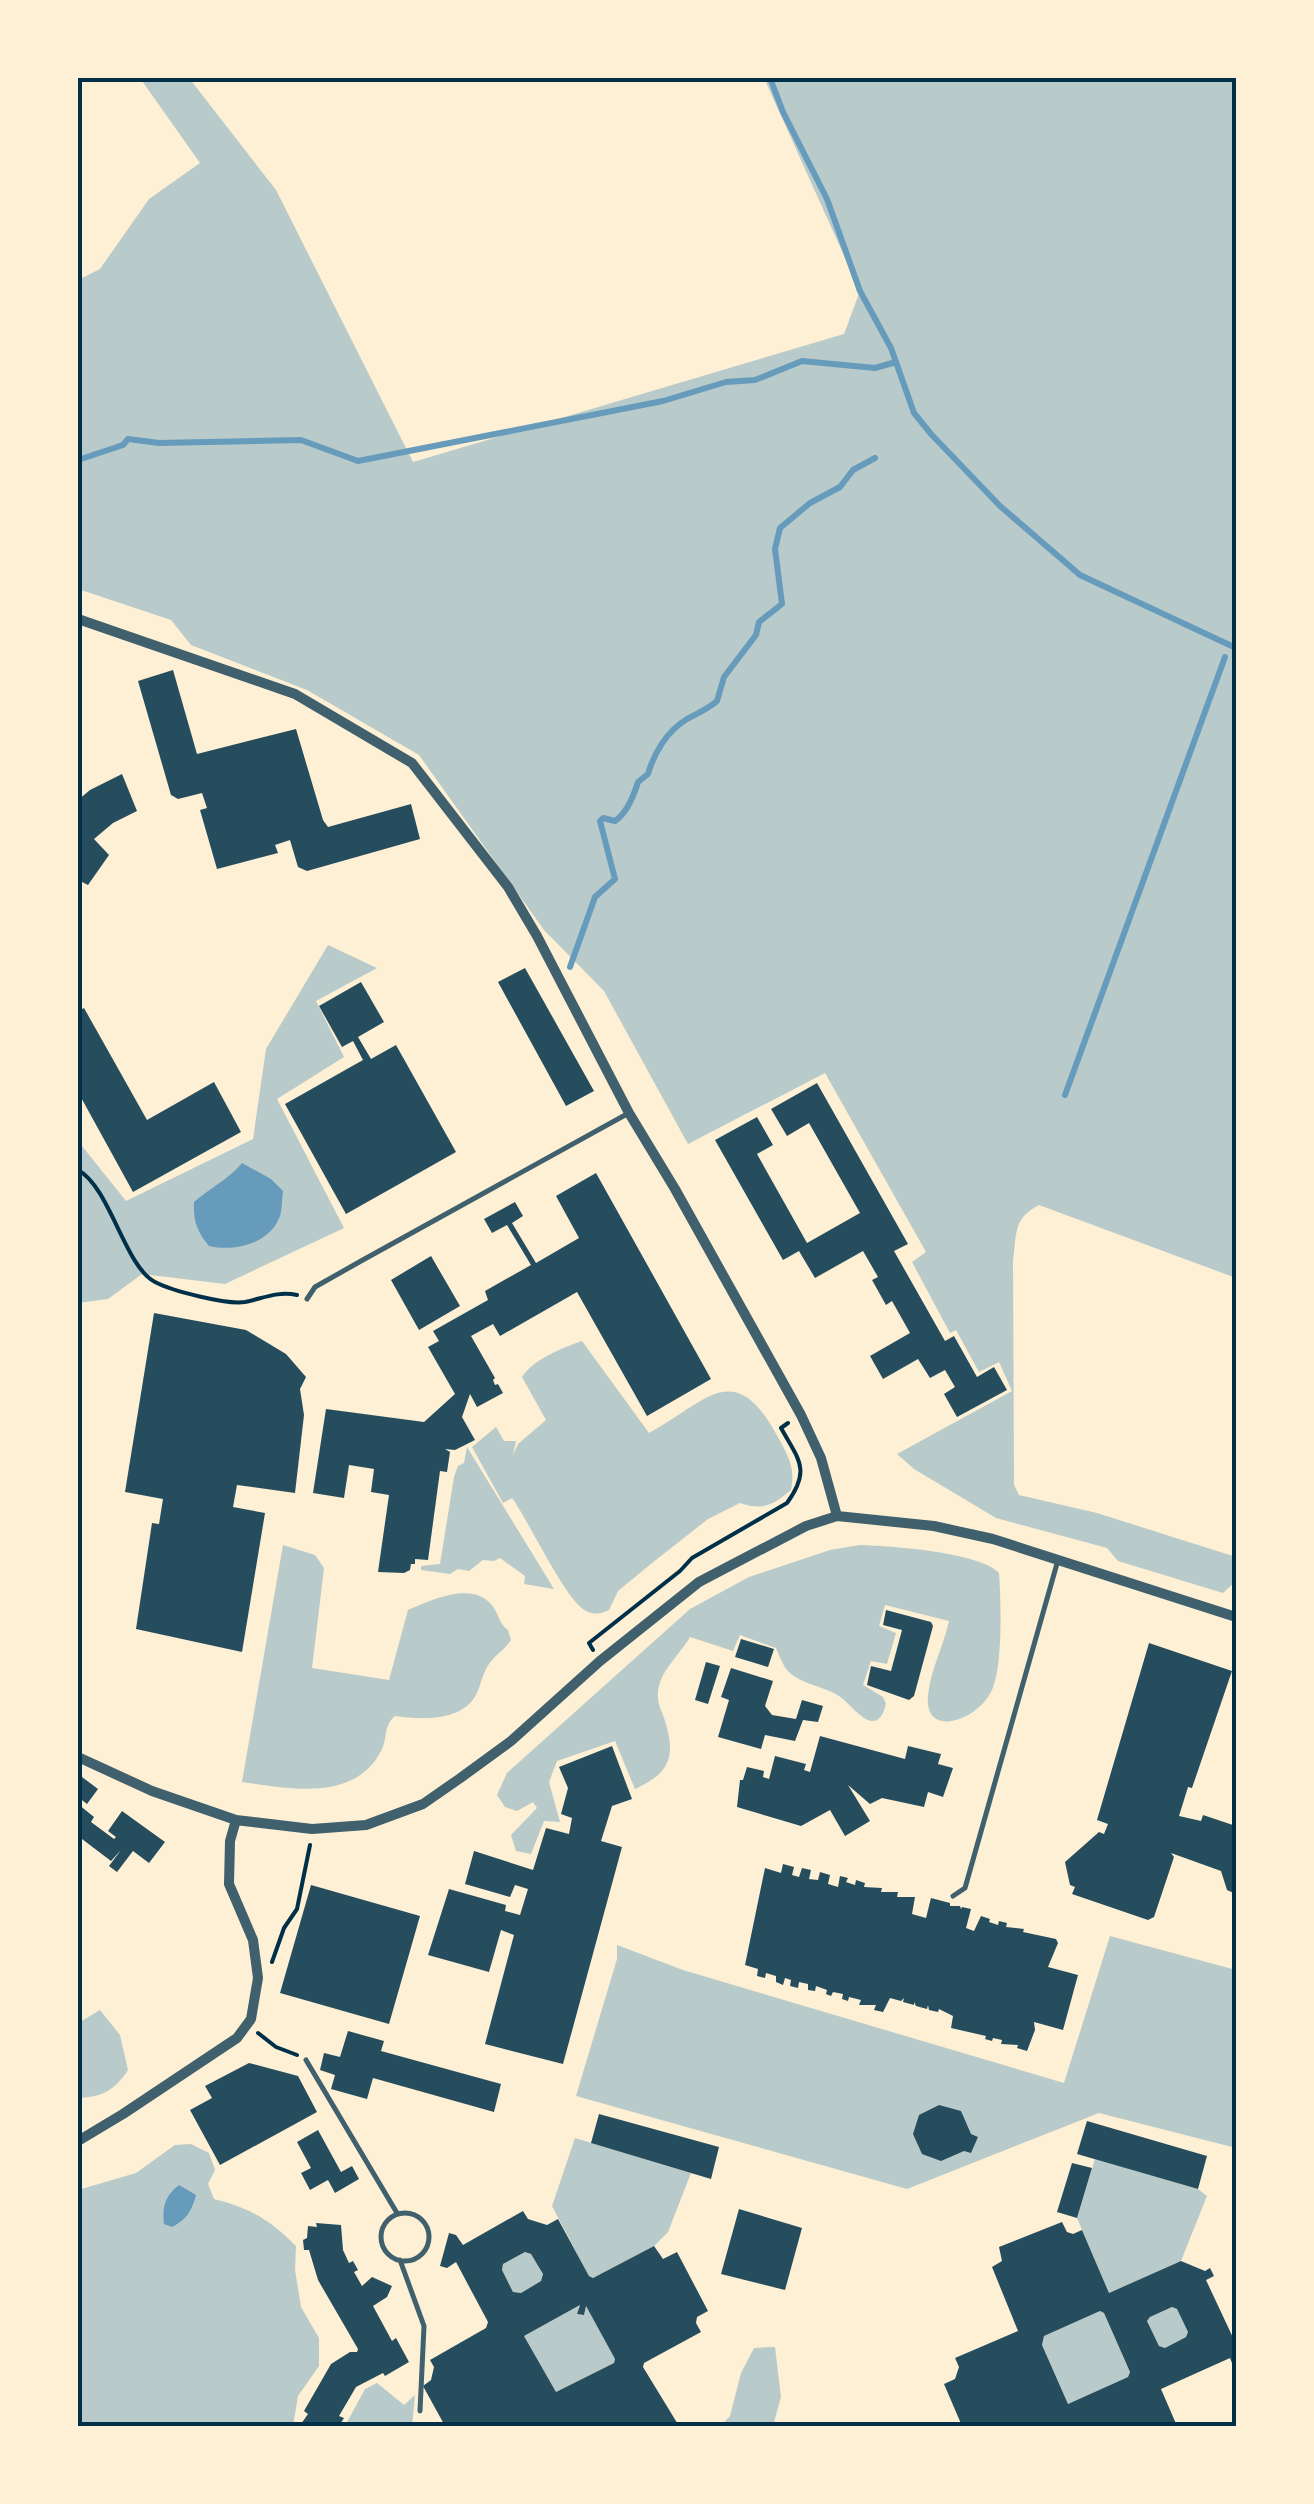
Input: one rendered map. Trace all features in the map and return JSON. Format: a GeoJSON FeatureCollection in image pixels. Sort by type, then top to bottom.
{"type":"FeatureCollection","features":[{"type":"Feature","properties":{"kind":"street"},"geometry":{"type":"LineString","coordinates":[[78,619],[295,694],[412,762],[508,886],[629,1113],[675,1188],[800,1415],[820,1458],[837,1516]]}},
{"type":"Feature","properties":{"kind":"street"},"geometry":{"type":"LineString","coordinates":[[78,1757],[152,1791],[236,1820],[312,1829],[366,1825],[423,1804],[511,1741],[699,1582],[806,1526],[837,1516],[953,1530],[1236,1618]]}},
{"type":"Feature","properties":{"kind":"street"},"geometry":{"type":"LineString","coordinates":[[78,2141],[237,2038],[251,2019],[258,1978],[253,1940],[229,1884],[230,1842],[236,1820]]}},
{"type":"Feature","properties":{"kind":"lane"},"geometry":{"type":"LineString","coordinates":[[306,1300],[315,1287],[330,1278],[629,1113]]}},
{"type":"Feature","properties":{"kind":"lane"},"geometry":{"type":"LineString","coordinates":[[954,1896],[965,1888],[1058,1560]]}},
{"type":"Feature","properties":{"kind":"lane"},"geometry":{"type":"LineString","coordinates":[[306,2060],[397,2214]]}},
{"type":"Feature","properties":{"kind":"lane"},"geometry":{"type":"LineString","coordinates":[[400,2260],[415,2259],[429,2241],[429,2233],[417,2216],[397,2214],[385,2222],[380,2236],[385,2250],[400,2260],[424,2326],[420,2411]]}},
{"type":"Feature","properties":{"kind":"path"},"geometry":{"type":"LineString","coordinates":[[78,1170],[98,1189],[132,1251],[156,1283],[232,1302],[280,1293],[306,1300]]}},
{"type":"Feature","properties":{"kind":"path"},"geometry":{"type":"LineString","coordinates":[[600,1662],[589,1643],[692,1558],[787,1504],[797,1489],[801,1464],[781,1428],[800,1415]]}},
{"type":"Feature","properties":{"kind":"path"},"geometry":{"type":"LineString","coordinates":[[270,1973],[274,1949],[297,1909],[310,1845]]}},
{"type":"Feature","properties":{"kind":"path"},"geometry":{"type":"LineString","coordinates":[[256,2031],[306,2060]]}},
{"type":"Feature","properties":{"kind":"shaded area"},"geometry":{"type":"Polygon","coordinates":[[[140,78],[189,78],[276,190],[413,462],[844,334],[860,291],[764,78],[1236,78],[1236,1278],[1039,1205],[1020,1221],[1013,1260],[1014,1485],[1019,1495],[1097,1513],[1236,1557],[1236,1581],[1223,1593],[1118,1561],[1107,1548],[996,1518],[914,1469],[897,1454],[1012,1391],[999,1362],[979,1372],[956,1330],[950,1333],[912,1262],[926,1252],[825,1073],[688,1144],[604,991],[544,930],[419,755],[307,690],[191,645],[171,620],[78,589],[78,280],[100,269],[149,199],[200,163],[140,78]]]}},
{"type":"Feature","properties":{"kind":"shaded area"},"geometry":{"type":"Polygon","coordinates":[[[328,945],[377,968],[316,1001],[344,1057],[277,1099],[344,1228],[225,1284],[142,1274],[108,1299],[78,1303],[78,1141],[126,1201],[253,1139],[266,1049],[328,945]]]}},
{"type":"Feature","properties":{"kind":"shaded area"},"geometry":{"type":"Polygon","coordinates":[[[582,1341],[649,1433],[717,1394],[745,1396],[760,1409],[775,1432],[792,1474],[791,1490],[779,1499],[761,1506],[740,1503],[708,1519],[618,1591],[609,1610],[598,1614],[577,1604],[512,1498],[503,1503],[472,1447],[496,1427],[504,1441],[516,1441],[513,1455],[518,1444],[546,1420],[522,1377],[541,1360],[582,1341]]]}},
{"type":"Feature","properties":{"kind":"shaded area"},"geometry":{"type":"Polygon","coordinates":[[[467,1447],[554,1589],[524,1584],[525,1576],[500,1558],[483,1560],[469,1571],[458,1569],[450,1574],[421,1570],[421,1566],[440,1564],[454,1477],[458,1466],[464,1463],[467,1447]]]}},
{"type":"Feature","properties":{"kind":"shaded area"},"geometry":{"type":"Polygon","coordinates":[[[283,1545],[315,1555],[324,1568],[312,1668],[389,1680],[408,1610],[461,1593],[482,1597],[491,1604],[511,1640],[489,1664],[475,1697],[464,1708],[435,1718],[395,1716],[381,1751],[369,1768],[354,1779],[299,1789],[242,1782],[283,1545]]]}},
{"type":"Feature","properties":{"kind":"shaded area"},"geometry":{"type":"Polygon","coordinates":[[[860,1545],[955,1555],[999,1573],[1001,1616],[996,1679],[976,1710],[953,1721],[943,1721],[934,1718],[929,1709],[929,1687],[949,1621],[885,1605],[879,1626],[896,1633],[887,1664],[871,1661],[863,1685],[883,1697],[886,1704],[882,1715],[870,1721],[839,1696],[792,1675],[776,1648],[740,1635],[733,1651],[690,1637],[664,1673],[658,1689],[670,1745],[663,1770],[635,1789],[615,1741],[557,1761],[549,1782],[560,1822],[544,1821],[531,1854],[516,1851],[511,1835],[537,1808],[533,1802],[517,1811],[505,1807],[497,1795],[507,1773],[690,1609],[749,1577],[830,1550],[860,1545]]]}},
{"type":"Feature","properties":{"kind":"shaded area"},"geometry":{"type":"Polygon","coordinates":[[[1110,1936],[1236,1970],[1236,2148],[1099,2113],[907,2189],[576,2096],[617,1959],[617,1945],[683,1970],[1064,2083],[1110,1936]]]}},
{"type":"Feature","properties":{"kind":"shaded area"},"geometry":{"type":"Polygon","coordinates":[[[100,2010],[120,2035],[128,2070],[107,2092],[78,2098],[78,2019],[80,2022],[100,2010]]]}},
{"type":"Feature","properties":{"kind":"shaded area"},"geometry":{"type":"Polygon","coordinates":[[[575,2138],[691,2173],[668,2232],[654,2246],[593,2278],[552,2206],[575,2138]]]}},
{"type":"Feature","properties":{"kind":"shaded area"},"geometry":{"type":"Polygon","coordinates":[[[191,2144],[209,2153],[215,2170],[208,2184],[214,2199],[259,2216],[296,2246],[301,2307],[319,2338],[319,2366],[298,2396],[293,2426],[78,2426],[78,2190],[136,2173],[175,2145],[191,2144]]]}},
{"type":"Feature","properties":{"kind":"shaded area"},"geometry":{"type":"Polygon","coordinates":[[[1095,2159],[1198,2189],[1207,2196],[1181,2261],[1109,2293],[1077,2218],[1095,2159]]]}},
{"type":"Feature","properties":{"kind":"shaded area"},"geometry":{"type":"Polygon","coordinates":[[[525,2252],[531,2254],[543,2274],[541,2281],[521,2293],[513,2292],[503,2264],[525,2252]]]}},
{"type":"Feature","properties":{"kind":"shaded area"},"geometry":{"type":"Polygon","coordinates":[[[580,2305],[577,2314],[584,2315],[586,2306],[614,2363],[556,2392],[524,2336],[580,2305]]]}},
{"type":"Feature","properties":{"kind":"shaded area"},"geometry":{"type":"Polygon","coordinates":[[[1172,2307],[1177,2309],[1188,2332],[1165,2348],[1159,2346],[1147,2321],[1172,2307]]]}},
{"type":"Feature","properties":{"kind":"shaded area"},"geometry":{"type":"Polygon","coordinates":[[[1100,2311],[1130,2372],[1128,2377],[1068,2404],[1042,2345],[1044,2336],[1100,2311]]]}},
{"type":"Feature","properties":{"kind":"shaded area"},"geometry":{"type":"Polygon","coordinates":[[[775,2347],[781,2397],[773,2426],[721,2426],[730,2416],[741,2373],[754,2348],[775,2347]]]}},
{"type":"Feature","properties":{"kind":"shaded area"},"geometry":{"type":"Polygon","coordinates":[[[377,2383],[404,2405],[415,2395],[412,2426],[345,2426],[365,2389],[377,2383]]]}},
{"type":"Feature","properties":{"kind":"water"},"geometry":{"type":"Polygon","coordinates":[[[242,1163],[271,1179],[283,1191],[280,1216],[268,1233],[250,1244],[209,1246],[197,1226],[194,1202],[242,1163]]]}},
{"type":"Feature","properties":{"kind":"water"},"geometry":{"type":"Polygon","coordinates":[[[179,2185],[196,2195],[188,2214],[172,2227],[164,2224],[164,2207],[179,2185]]]}},
{"type":"Feature","properties":{"kind":"building"},"geometry":{"type":"Polygon","coordinates":[[[173,670],[197,754],[296,729],[328,827],[411,804],[420,839],[307,871],[298,867],[290,840],[275,845],[278,853],[217,869],[200,810],[207,808],[202,793],[178,799],[171,795],[138,681],[173,670]]]}},
{"type":"Feature","properties":{"kind":"building"},"geometry":{"type":"Polygon","coordinates":[[[122,774],[137,811],[113,823],[94,839],[109,855],[88,885],[78,880],[78,800],[122,774]]]}},
{"type":"Feature","properties":{"kind":"building"},"geometry":{"type":"Polygon","coordinates":[[[525,968],[594,1091],[566,1106],[498,982],[525,968]]]}},
{"type":"Feature","properties":{"kind":"building"},"geometry":{"type":"Polygon","coordinates":[[[361,982],[384,1022],[358,1037],[371,1059],[396,1045],[456,1152],[346,1214],[285,1104],[363,1060],[353,1041],[342,1047],[319,1006],[361,982]]]}},
{"type":"Feature","properties":{"kind":"building"},"geometry":{"type":"Polygon","coordinates":[[[84,1008],[147,1120],[214,1082],[241,1132],[133,1192],[78,1092],[78,1011],[84,1008]]]}},
{"type":"Feature","properties":{"kind":"building"},"geometry":{"type":"Polygon","coordinates":[[[817,1083],[908,1244],[894,1251],[945,1341],[954,1336],[977,1377],[994,1367],[1007,1390],[957,1417],[944,1394],[955,1387],[945,1370],[930,1378],[918,1359],[883,1379],[870,1356],[910,1333],[892,1301],[886,1305],[872,1280],[878,1277],[863,1251],[815,1278],[799,1251],[783,1260],[715,1140],[757,1117],[773,1145],[757,1154],[807,1243],[860,1213],[809,1123],[787,1136],[771,1109],[817,1083]]]}},
{"type":"Feature","properties":{"kind":"building"},"geometry":{"type":"Polygon","coordinates":[[[596,1173],[711,1379],[647,1416],[577,1292],[500,1336],[493,1324],[471,1336],[495,1378],[495,1385],[503,1393],[477,1407],[470,1394],[462,1417],[475,1440],[455,1450],[445,1449],[450,1452],[447,1472],[440,1471],[428,1560],[415,1559],[415,1564],[404,1573],[378,1572],[389,1495],[371,1492],[374,1469],[349,1465],[344,1498],[313,1493],[326,1409],[424,1422],[455,1394],[428,1347],[439,1341],[433,1331],[488,1300],[485,1291],[531,1265],[507,1225],[492,1233],[484,1219],[515,1202],[523,1216],[512,1223],[536,1263],[579,1238],[556,1196],[596,1173]]]}},
{"type":"Feature","properties":{"kind":"building"},"geometry":{"type":"Polygon","coordinates":[[[431,1256],[460,1306],[419,1330],[391,1280],[431,1256]]]}},
{"type":"Feature","properties":{"kind":"building"},"geometry":{"type":"Polygon","coordinates":[[[154,1313],[246,1330],[286,1354],[306,1377],[300,1389],[304,1415],[295,1493],[237,1485],[233,1507],[265,1513],[242,1652],[136,1629],[152,1523],[159,1524],[163,1499],[125,1492],[154,1313]]]}},
{"type":"Feature","properties":{"kind":"building"},"geometry":{"type":"Polygon","coordinates":[[[886,1610],[931,1622],[933,1626],[914,1696],[909,1700],[867,1685],[871,1666],[891,1671],[902,1630],[883,1625],[886,1610]]]}},
{"type":"Feature","properties":{"kind":"building"},"geometry":{"type":"Polygon","coordinates":[[[741,1639],[774,1649],[768,1667],[735,1657],[741,1639]]]}},
{"type":"Feature","properties":{"kind":"building"},"geometry":{"type":"Polygon","coordinates":[[[1149,1643],[1232,1671],[1179,1816],[1201,1821],[1203,1815],[1236,1826],[1236,1894],[1227,1890],[1221,1871],[1171,1853],[1174,1857],[1154,1917],[1148,1920],[1072,1894],[1075,1887],[1070,1885],[1065,1862],[1099,1832],[1104,1834],[1108,1824],[1097,1820],[1149,1643]]]}},
{"type":"Feature","properties":{"kind":"building"},"geometry":{"type":"Polygon","coordinates":[[[706,1662],[720,1666],[708,1704],[695,1700],[706,1662]]]}},
{"type":"Feature","properties":{"kind":"building"},"geometry":{"type":"Polygon","coordinates":[[[731,1668],[773,1681],[765,1706],[772,1715],[796,1719],[802,1700],[823,1706],[818,1722],[803,1720],[795,1741],[765,1735],[761,1749],[718,1737],[729,1700],[721,1697],[731,1668]]]}},
{"type":"Feature","properties":{"kind":"building"},"geometry":{"type":"Polygon","coordinates":[[[820,1736],[905,1759],[908,1746],[941,1754],[938,1764],[953,1768],[943,1797],[928,1792],[924,1807],[882,1798],[870,1804],[848,1785],[870,1821],[845,1836],[830,1810],[801,1826],[737,1807],[740,1780],[747,1767],[764,1771],[763,1777],[769,1779],[775,1756],[806,1764],[804,1770],[810,1772],[820,1736]]]}},
{"type":"Feature","properties":{"kind":"building"},"geometry":{"type":"Polygon","coordinates":[[[612,1746],[632,1799],[612,1806],[601,1841],[622,1847],[563,2064],[485,2044],[514,1935],[501,1930],[489,1972],[428,1955],[449,1889],[506,1905],[505,1911],[520,1915],[528,1889],[515,1885],[510,1897],[465,1884],[474,1851],[533,1870],[546,1828],[569,1834],[572,1818],[561,1814],[568,1788],[559,1767],[612,1746]]]}},
{"type":"Feature","properties":{"kind":"building"},"geometry":{"type":"Polygon","coordinates":[[[78,1774],[98,1789],[87,1804],[78,1797],[78,1774]]]}},
{"type":"Feature","properties":{"kind":"building"},"geometry":{"type":"Polygon","coordinates":[[[78,1804],[94,1817],[91,1822],[114,1839],[108,1831],[122,1811],[165,1842],[149,1863],[133,1851],[117,1872],[109,1866],[121,1850],[111,1861],[78,1836],[78,1804]]]}},
{"type":"Feature","properties":{"kind":"building"},"geometry":{"type":"Polygon","coordinates":[[[783,1864],[794,1867],[792,1875],[799,1877],[802,1868],[811,1870],[809,1879],[818,1880],[820,1872],[830,1875],[828,1884],[838,1887],[840,1876],[855,1885],[856,1880],[865,1883],[864,1887],[882,1888],[881,1892],[898,1892],[897,1897],[915,1897],[912,1914],[926,1918],[931,1898],[971,1909],[966,1928],[974,1931],[981,1916],[998,1925],[999,1921],[1007,1923],[1006,1927],[1056,1939],[1058,1943],[1048,1967],[1078,1975],[1063,2030],[1034,2022],[1027,2051],[1017,2048],[1018,2045],[1001,2044],[1002,2040],[992,2041],[951,2028],[953,2016],[939,2009],[929,2010],[928,2005],[927,2009],[914,2002],[903,2002],[904,1998],[890,1998],[883,2012],[874,2010],[876,2005],[859,2005],[861,2000],[849,1997],[848,2001],[842,1999],[843,1994],[833,1992],[831,1996],[816,1986],[815,1991],[808,1990],[808,1984],[799,1982],[798,1988],[790,1986],[791,1980],[785,1978],[783,1985],[776,1982],[776,1976],[757,1976],[758,1969],[745,1965],[765,1868],[781,1873],[783,1864]]]}},
{"type":"Feature","properties":{"kind":"building"},"geometry":{"type":"Polygon","coordinates":[[[311,1885],[420,1916],[389,2024],[280,1993],[311,1885]]]}},
{"type":"Feature","properties":{"kind":"building"},"geometry":{"type":"Polygon","coordinates":[[[348,2031],[384,2041],[381,2051],[501,2084],[494,2112],[373,2078],[367,2099],[331,2089],[335,2075],[320,2070],[324,2053],[340,2057],[348,2031]]]}},
{"type":"Feature","properties":{"kind":"building"},"geometry":{"type":"Polygon","coordinates":[[[249,2063],[298,2076],[317,2112],[220,2165],[190,2110],[212,2098],[205,2086],[249,2063]]]}},
{"type":"Feature","properties":{"kind":"building"},"geometry":{"type":"Polygon","coordinates":[[[939,2105],[961,2111],[971,2134],[978,2137],[971,2153],[964,2151],[941,2161],[922,2154],[913,2134],[919,2115],[939,2105]]]}},
{"type":"Feature","properties":{"kind":"building"},"geometry":{"type":"Polygon","coordinates":[[[599,2114],[719,2147],[711,2179],[591,2143],[599,2114]]]}},
{"type":"Feature","properties":{"kind":"building"},"geometry":{"type":"Polygon","coordinates":[[[1087,2121],[1207,2156],[1198,2189],[1077,2154],[1087,2121]]]}},
{"type":"Feature","properties":{"kind":"building"},"geometry":{"type":"Polygon","coordinates":[[[318,2130],[341,2172],[352,2166],[359,2179],[335,2193],[328,2180],[310,2190],[301,2173],[311,2168],[297,2142],[318,2130]]]}},
{"type":"Feature","properties":{"kind":"building"},"geometry":{"type":"Polygon","coordinates":[[[1072,2163],[1092,2168],[1077,2218],[1057,2212],[1072,2163]]]}},
{"type":"Feature","properties":{"kind":"building"},"geometry":{"type":"Polygon","coordinates":[[[739,2209],[802,2228],[785,2290],[721,2274],[739,2209]]]}},
{"type":"Feature","properties":{"kind":"building"},"geometry":{"type":"Polygon","coordinates":[[[523,2211],[528,2219],[547,2225],[558,2219],[593,2278],[654,2246],[663,2259],[677,2252],[708,2311],[697,2317],[701,2332],[643,2367],[679,2426],[554,2426],[545,2422],[537,2426],[445,2426],[423,2386],[431,2380],[434,2367],[430,2360],[486,2328],[488,2322],[456,2262],[447,2268],[440,2266],[449,2233],[456,2235],[463,2245],[523,2211]],[[525,2252],[503,2264],[513,2292],[521,2293],[541,2281],[543,2274],[531,2254],[525,2252]],[[580,2305],[524,2336],[556,2392],[614,2363],[586,2306],[584,2315],[577,2314],[580,2305]]]}},
{"type":"Feature","properties":{"kind":"building"},"geometry":{"type":"Polygon","coordinates":[[[1062,2222],[1067,2232],[1082,2230],[1109,2293],[1181,2261],[1205,2271],[1210,2268],[1214,2276],[1206,2280],[1236,2344],[1236,2373],[1230,2358],[1161,2389],[1177,2426],[962,2426],[944,2384],[955,2379],[959,2367],[955,2358],[1018,2331],[992,2267],[1002,2261],[999,2247],[1062,2222]],[[1172,2307],[1147,2321],[1159,2346],[1165,2348],[1188,2332],[1177,2309],[1172,2307]],[[1100,2311],[1044,2336],[1042,2345],[1068,2404],[1128,2377],[1130,2372],[1100,2311]]]}},
{"type":"Feature","properties":{"kind":"building"},"geometry":{"type":"Polygon","coordinates":[[[316,2223],[341,2225],[343,2250],[358,2270],[354,2272],[362,2286],[372,2277],[392,2286],[387,2297],[373,2306],[409,2362],[356,2387],[339,2416],[344,2418],[339,2426],[301,2424],[308,2414],[304,2411],[331,2364],[358,2349],[318,2280],[309,2250],[304,2250],[308,2226],[317,2227],[316,2223]]]}},
{"type":"Feature","properties":{"kind":"waterway"},"geometry":{"type":"LineString","coordinates":[[770,78],[827,199],[860,291],[891,348],[914,413],[931,434],[1000,506],[1080,575],[1236,648]]}},
{"type":"Feature","properties":{"kind":"waterway"},"geometry":{"type":"LineString","coordinates":[[78,460],[123,445],[128,439],[159,443],[301,440],[358,461],[663,401],[726,382],[755,380],[802,361],[875,368],[896,362]]}},
{"type":"Feature","properties":{"kind":"waterway"},"geometry":{"type":"LineString","coordinates":[[570,967],[595,897],[615,879],[600,821],[615,821],[623,813],[667,736],[717,701],[724,677],[756,635],[759,622],[782,604],[775,549],[780,528],[810,503],[840,487],[853,470],[875,458]]}},
{"type":"Feature","properties":{"kind":"waterway"},"geometry":{"type":"LineString","coordinates":[[1065,1095],[1225,657]]}}]}
